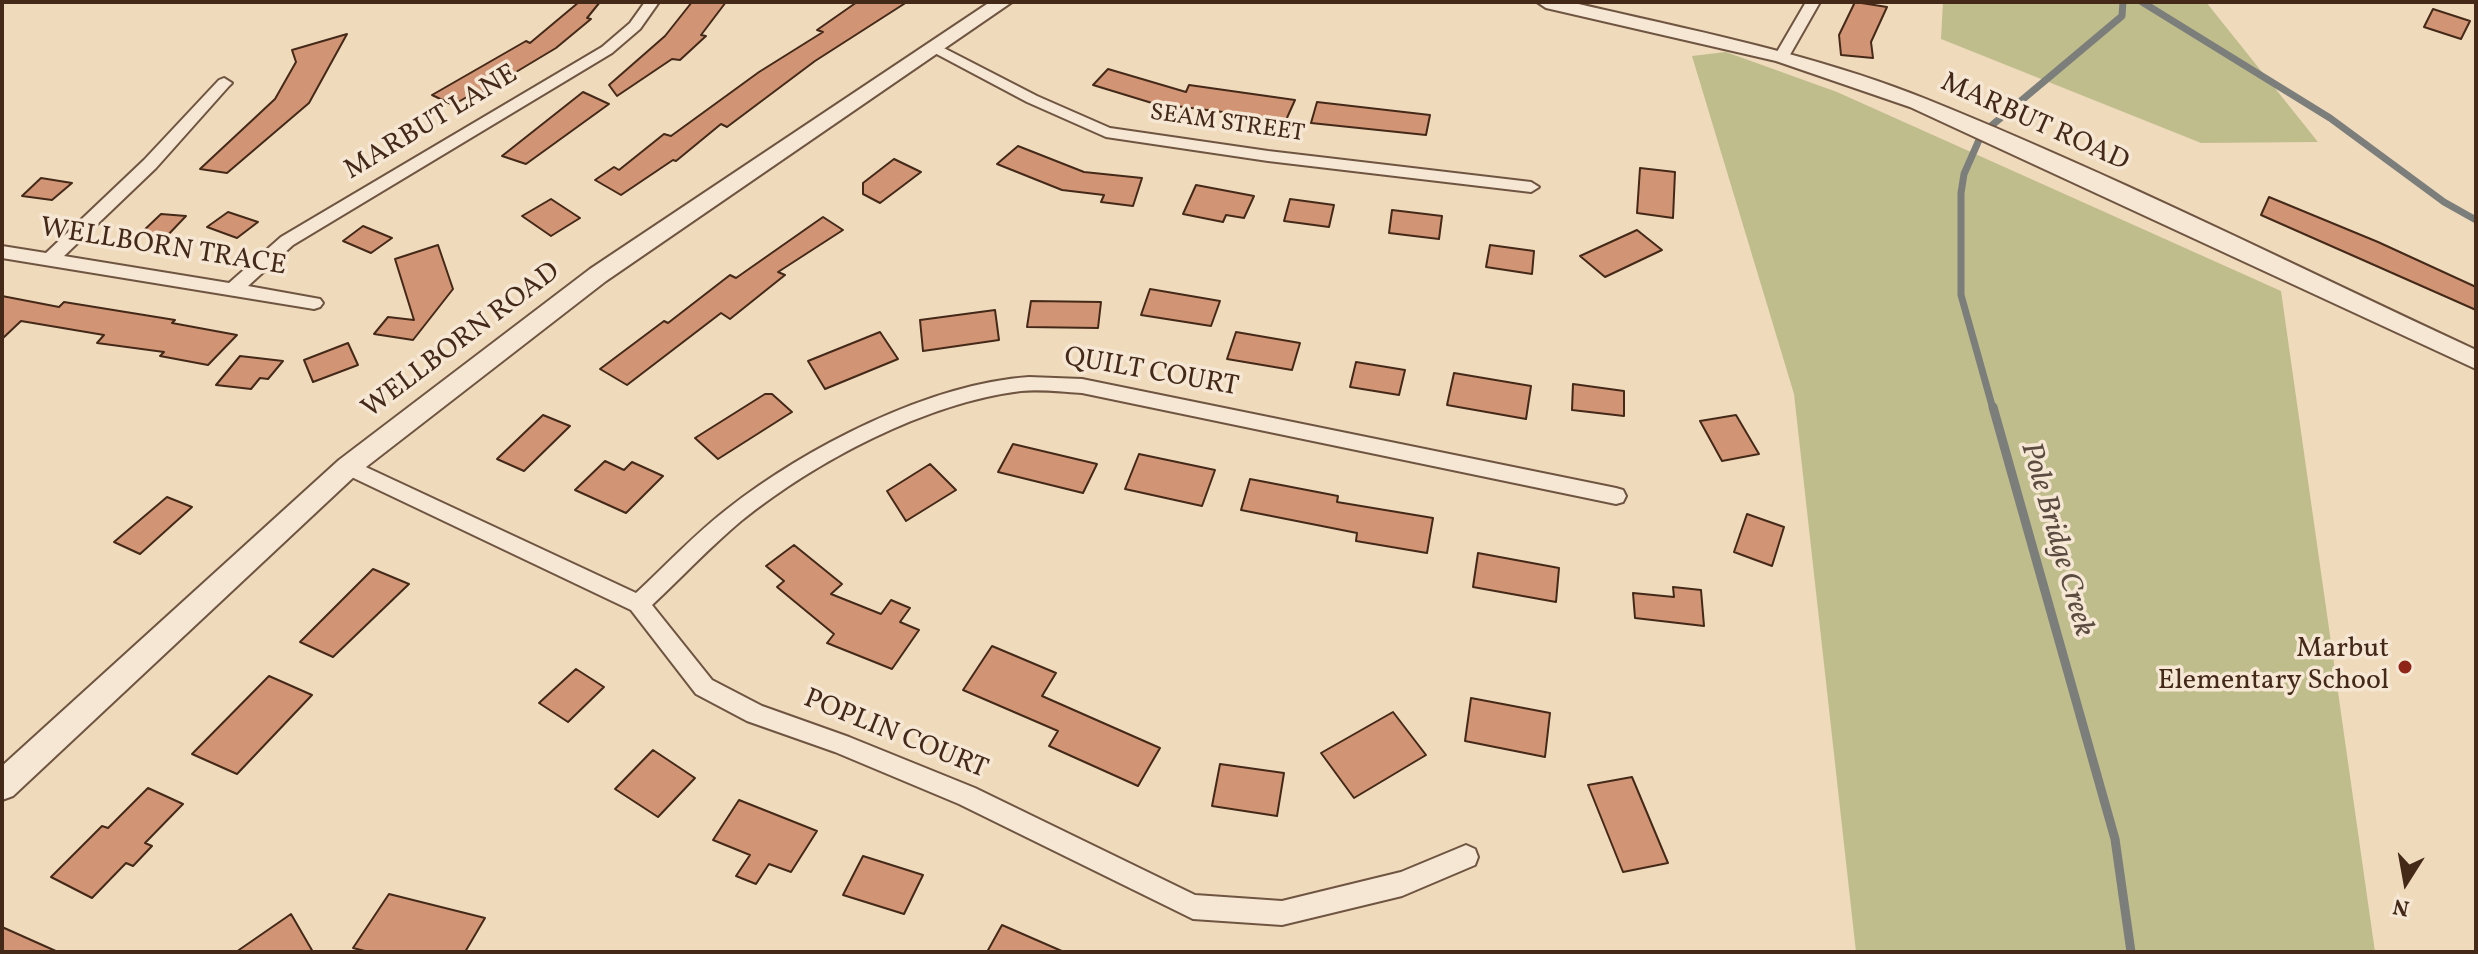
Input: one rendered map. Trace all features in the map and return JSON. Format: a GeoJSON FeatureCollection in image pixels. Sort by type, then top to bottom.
{"type":"FeatureCollection","features":[{"type":"Feature","properties":{"kind":"street","name":"MARBUT LANE"},"geometry":{"type":"LineString","coordinates":[[235,288],[287,241],[607,50],[635,26],[652,2]]}},
{"type":"Feature","properties":{"kind":"street","name":"WELLBORN ROAD"},"geometry":{"type":"LineString","coordinates":[[6,777],[348,467],[598,275],[1003,2]]}},
{"type":"Feature","properties":{"kind":"street","name":"MARBUT ROAD"},"geometry":{"type":"LineString","coordinates":[[1546,2],[1782,57],[1932,109],[2476,360]]}},
{"type":"Feature","properties":{"kind":"street"},"geometry":{"type":"LineString","coordinates":[[1782,57],[1813,2]]}},
{"type":"Feature","properties":{"kind":"street","name":"SEAM STREET"},"geometry":{"type":"LineString","coordinates":[[936,48],[1032,99],[1106,132],[1268,156],[1531,187]]}},
{"type":"Feature","properties":{"kind":"street"},"geometry":{"type":"LineString","coordinates":[[52,258],[150,164],[224,83]]}},
{"type":"Feature","properties":{"kind":"street","name":"WELLBORN TRACE"},"geometry":{"type":"LineString","coordinates":[[2,252],[314,303]]}},
{"type":"Feature","properties":{"kind":"street","name":"QUILT COURT"},"geometry":{"type":"LineString","coordinates":[[639,604],[734,515],[798,472],[894,422],[954,398],[1021,384],[1082,386],[1616,496]]}},
{"type":"Feature","properties":{"kind":"street","name":"POPLIN COURT"},"geometry":{"type":"LineString","coordinates":[[348,467],[639,604],[704,687],[755,714],[841,744],[967,796],[1193,907],[1282,913],[1402,884],[1466,857]]}},
{"type":"Feature","properties":{"kind":"shaded area"},"geometry":{"type":"Polygon","coordinates":[[[1943,2],[2206,2],[2318,142],[2201,143],[1941,39],[1943,2]]]}},
{"type":"Feature","properties":{"kind":"shaded area"},"geometry":{"type":"Polygon","coordinates":[[[1726,52],[1837,92],[2281,291],[2375,952],[1856,952],[1794,394],[1692,56],[1726,52]]]}},
{"type":"Feature","properties":{"kind":"building"},"geometry":{"type":"Polygon","coordinates":[[[579,2],[600,2],[587,18],[591,19],[556,48],[476,96],[472,94],[453,105],[432,95],[526,41],[530,43],[579,2]]]}},
{"type":"Feature","properties":{"kind":"building"},"geometry":{"type":"Polygon","coordinates":[[[692,2],[726,2],[701,35],[706,36],[680,60],[672,59],[617,96],[609,85],[665,36],[692,2]]]}},
{"type":"Feature","properties":{"kind":"building"},"geometry":{"type":"Polygon","coordinates":[[[857,2],[907,2],[815,61],[727,127],[721,124],[676,161],[673,160],[621,195],[595,180],[614,167],[619,170],[664,134],[671,136],[759,72],[823,32],[817,30],[857,2]]]}},
{"type":"Feature","properties":{"kind":"building"},"geometry":{"type":"Polygon","coordinates":[[[1855,2],[1887,7],[1871,42],[1873,58],[1841,55],[1839,35],[1855,2]]]}},
{"type":"Feature","properties":{"kind":"building"},"geometry":{"type":"Polygon","coordinates":[[[2433,9],[2470,21],[2461,39],[2424,27],[2433,9]]]}},
{"type":"Feature","properties":{"kind":"building"},"geometry":{"type":"Polygon","coordinates":[[[347,34],[309,103],[227,173],[200,169],[275,99],[296,62],[292,50],[347,34]]]}},
{"type":"Feature","properties":{"kind":"building"},"geometry":{"type":"Polygon","coordinates":[[[1108,69],[1186,92],[1189,85],[1295,100],[1286,120],[1152,103],[1093,85],[1108,69]]]}},
{"type":"Feature","properties":{"kind":"building"},"geometry":{"type":"Polygon","coordinates":[[[583,92],[609,104],[526,164],[502,156],[583,92]]]}},
{"type":"Feature","properties":{"kind":"building"},"geometry":{"type":"Polygon","coordinates":[[[1317,102],[1430,115],[1426,135],[1311,123],[1317,102]]]}},
{"type":"Feature","properties":{"kind":"building"},"geometry":{"type":"Polygon","coordinates":[[[1018,146],[1084,172],[1142,178],[1133,206],[1101,202],[1104,195],[1062,190],[997,164],[1018,146]]]}},
{"type":"Feature","properties":{"kind":"building"},"geometry":{"type":"Polygon","coordinates":[[[894,159],[921,172],[880,203],[863,194],[863,183],[894,159]]]}},
{"type":"Feature","properties":{"kind":"building"},"geometry":{"type":"Polygon","coordinates":[[[1640,168],[1675,172],[1673,218],[1637,213],[1640,168]]]}},
{"type":"Feature","properties":{"kind":"building"},"geometry":{"type":"Polygon","coordinates":[[[41,178],[72,183],[52,200],[22,196],[41,178]]]}},
{"type":"Feature","properties":{"kind":"building"},"geometry":{"type":"Polygon","coordinates":[[[1196,185],[1254,196],[1244,218],[1226,215],[1223,222],[1183,214],[1196,185]]]}},
{"type":"Feature","properties":{"kind":"building"},"geometry":{"type":"Polygon","coordinates":[[[2269,197],[2476,287],[2476,310],[2261,215],[2269,197]]]}},
{"type":"Feature","properties":{"kind":"building"},"geometry":{"type":"Polygon","coordinates":[[[551,199],[580,218],[551,236],[522,216],[551,199]]]}},
{"type":"Feature","properties":{"kind":"building"},"geometry":{"type":"Polygon","coordinates":[[[1290,199],[1334,205],[1329,227],[1284,221],[1290,199]]]}},
{"type":"Feature","properties":{"kind":"building"},"geometry":{"type":"Polygon","coordinates":[[[1392,210],[1442,216],[1439,239],[1389,233],[1392,210]]]}},
{"type":"Feature","properties":{"kind":"building"},"geometry":{"type":"Polygon","coordinates":[[[228,212],[258,222],[237,238],[207,227],[228,212]]]}},
{"type":"Feature","properties":{"kind":"building"},"geometry":{"type":"Polygon","coordinates":[[[161,214],[186,216],[166,237],[140,234],[161,214]]]}},
{"type":"Feature","properties":{"kind":"building"},"geometry":{"type":"Polygon","coordinates":[[[823,217],[843,230],[778,272],[785,275],[730,319],[721,313],[627,385],[600,369],[664,321],[668,323],[730,275],[736,278],[823,217]]]}},
{"type":"Feature","properties":{"kind":"building"},"geometry":{"type":"Polygon","coordinates":[[[363,226],[392,238],[371,253],[343,241],[363,226]]]}},
{"type":"Feature","properties":{"kind":"building"},"geometry":{"type":"Polygon","coordinates":[[[1637,230],[1662,250],[1605,277],[1580,256],[1637,230]]]}},
{"type":"Feature","properties":{"kind":"building"},"geometry":{"type":"Polygon","coordinates":[[[438,245],[453,289],[413,340],[374,334],[388,317],[414,320],[395,259],[438,245]]]}},
{"type":"Feature","properties":{"kind":"building"},"geometry":{"type":"Polygon","coordinates":[[[1490,245],[1534,251],[1532,274],[1486,267],[1490,245]]]}},
{"type":"Feature","properties":{"kind":"building"},"geometry":{"type":"Polygon","coordinates":[[[1150,289],[1220,301],[1211,326],[1141,315],[1150,289]]]}},
{"type":"Feature","properties":{"kind":"building"},"geometry":{"type":"Polygon","coordinates":[[[2,296],[59,307],[64,302],[175,320],[172,323],[237,335],[208,365],[160,356],[164,352],[97,343],[104,335],[21,321],[2,339],[2,296]]]}},
{"type":"Feature","properties":{"kind":"building"},"geometry":{"type":"Polygon","coordinates":[[[1031,301],[1101,302],[1098,328],[1027,327],[1031,301]]]}},
{"type":"Feature","properties":{"kind":"building"},"geometry":{"type":"Polygon","coordinates":[[[995,310],[999,340],[923,351],[920,320],[995,310]]]}},
{"type":"Feature","properties":{"kind":"building"},"geometry":{"type":"Polygon","coordinates":[[[880,332],[898,359],[825,389],[808,361],[880,332]]]}},
{"type":"Feature","properties":{"kind":"building"},"geometry":{"type":"Polygon","coordinates":[[[1236,332],[1300,343],[1292,370],[1227,359],[1236,332]]]}},
{"type":"Feature","properties":{"kind":"building"},"geometry":{"type":"Polygon","coordinates":[[[348,343],[358,365],[313,382],[304,360],[348,343]]]}},
{"type":"Feature","properties":{"kind":"building"},"geometry":{"type":"Polygon","coordinates":[[[240,356],[283,361],[268,379],[260,378],[251,389],[216,385],[240,356]]]}},
{"type":"Feature","properties":{"kind":"building"},"geometry":{"type":"Polygon","coordinates":[[[1356,362],[1405,370],[1399,395],[1350,387],[1356,362]]]}},
{"type":"Feature","properties":{"kind":"building"},"geometry":{"type":"Polygon","coordinates":[[[1454,373],[1531,386],[1526,419],[1447,405],[1454,373]]]}},
{"type":"Feature","properties":{"kind":"building"},"geometry":{"type":"Polygon","coordinates":[[[1573,384],[1624,391],[1624,416],[1572,410],[1573,384]]]}},
{"type":"Feature","properties":{"kind":"building"},"geometry":{"type":"Polygon","coordinates":[[[765,394],[772,394],[792,412],[718,459],[695,438],[765,394]]]}},
{"type":"Feature","properties":{"kind":"building"},"geometry":{"type":"Polygon","coordinates":[[[543,415],[570,426],[524,471],[497,459],[543,415]]]}},
{"type":"Feature","properties":{"kind":"building"},"geometry":{"type":"Polygon","coordinates":[[[1736,415],[1759,454],[1722,461],[1700,421],[1736,415]]]}},
{"type":"Feature","properties":{"kind":"building"},"geometry":{"type":"Polygon","coordinates":[[[1013,444],[1097,464],[1083,493],[998,472],[1013,444]]]}},
{"type":"Feature","properties":{"kind":"building"},"geometry":{"type":"Polygon","coordinates":[[[1139,454],[1215,470],[1202,506],[1125,489],[1139,454]]]}},
{"type":"Feature","properties":{"kind":"building"},"geometry":{"type":"Polygon","coordinates":[[[605,461],[624,470],[632,462],[663,476],[626,513],[575,490],[605,461]]]}},
{"type":"Feature","properties":{"kind":"building"},"geometry":{"type":"Polygon","coordinates":[[[930,464],[956,490],[906,521],[887,491],[930,464]]]}},
{"type":"Feature","properties":{"kind":"building"},"geometry":{"type":"Polygon","coordinates":[[[1250,479],[1338,496],[1337,502],[1433,518],[1427,553],[1356,541],[1357,533],[1241,510],[1250,479]]]}},
{"type":"Feature","properties":{"kind":"building"},"geometry":{"type":"Polygon","coordinates":[[[167,497],[192,507],[140,554],[114,542],[167,497]]]}},
{"type":"Feature","properties":{"kind":"building"},"geometry":{"type":"Polygon","coordinates":[[[1747,514],[1784,527],[1772,566],[1734,552],[1747,514]]]}},
{"type":"Feature","properties":{"kind":"building"},"geometry":{"type":"Polygon","coordinates":[[[794,545],[842,584],[831,594],[881,614],[891,600],[910,608],[900,622],[919,630],[892,669],[827,643],[834,634],[777,587],[784,581],[766,566],[794,545]]]}},
{"type":"Feature","properties":{"kind":"building"},"geometry":{"type":"Polygon","coordinates":[[[1478,553],[1559,568],[1556,602],[1473,587],[1478,553]]]}},
{"type":"Feature","properties":{"kind":"building"},"geometry":{"type":"Polygon","coordinates":[[[373,569],[409,584],[333,657],[300,642],[373,569]]]}},
{"type":"Feature","properties":{"kind":"building"},"geometry":{"type":"Polygon","coordinates":[[[1673,587],[1701,590],[1704,626],[1635,618],[1633,593],[1674,597],[1673,587]]]}},
{"type":"Feature","properties":{"kind":"building"},"geometry":{"type":"Polygon","coordinates":[[[992,646],[1056,673],[1042,696],[1160,748],[1138,786],[1049,746],[1058,731],[963,690],[992,646]]]}},
{"type":"Feature","properties":{"kind":"building"},"geometry":{"type":"Polygon","coordinates":[[[576,669],[604,687],[568,722],[539,703],[576,669]]]}},
{"type":"Feature","properties":{"kind":"building"},"geometry":{"type":"Polygon","coordinates":[[[269,676],[312,695],[237,774],[192,754],[269,676]]]}},
{"type":"Feature","properties":{"kind":"building"},"geometry":{"type":"Polygon","coordinates":[[[1471,698],[1550,713],[1545,757],[1465,741],[1471,698]]]}},
{"type":"Feature","properties":{"kind":"building"},"geometry":{"type":"Polygon","coordinates":[[[1393,712],[1426,755],[1354,798],[1321,753],[1393,712]]]}},
{"type":"Feature","properties":{"kind":"building"},"geometry":{"type":"Polygon","coordinates":[[[653,750],[695,778],[658,817],[615,789],[653,750]]]}},
{"type":"Feature","properties":{"kind":"building"},"geometry":{"type":"Polygon","coordinates":[[[1220,764],[1284,773],[1277,816],[1212,806],[1220,764]]]}},
{"type":"Feature","properties":{"kind":"building"},"geometry":{"type":"Polygon","coordinates":[[[1632,777],[1668,863],[1623,872],[1588,785],[1632,777]]]}},
{"type":"Feature","properties":{"kind":"building"},"geometry":{"type":"Polygon","coordinates":[[[148,788],[183,804],[145,843],[152,846],[133,866],[126,863],[92,898],[51,877],[102,826],[108,828],[148,788]]]}},
{"type":"Feature","properties":{"kind":"building"},"geometry":{"type":"Polygon","coordinates":[[[739,800],[817,831],[791,872],[769,864],[756,884],[736,876],[750,855],[713,840],[739,800]]]}},
{"type":"Feature","properties":{"kind":"building"},"geometry":{"type":"Polygon","coordinates":[[[863,856],[923,875],[904,914],[843,895],[863,856]]]}},
{"type":"Feature","properties":{"kind":"building"},"geometry":{"type":"Polygon","coordinates":[[[389,894],[485,918],[465,952],[369,952],[353,948],[389,894]]]}},
{"type":"Feature","properties":{"kind":"building"},"geometry":{"type":"Polygon","coordinates":[[[291,914],[313,952],[236,952],[291,914]]]}},
{"type":"Feature","properties":{"kind":"building"},"geometry":{"type":"Polygon","coordinates":[[[1002,925],[1064,952],[987,952],[1002,925]]]}},
{"type":"Feature","properties":{"kind":"building"},"geometry":{"type":"Polygon","coordinates":[[[2,927],[58,952],[2,952],[2,927]]]}},
{"type":"Feature","properties":{"kind":"waterway","name":"Pole Bridge Creek"},"geometry":{"type":"LineString","coordinates":[[1991,126],[2122,16],[2123,2]]}},
{"type":"Feature","properties":{"kind":"waterway"},"geometry":{"type":"LineString","coordinates":[[2142,2],[2330,118],[2444,202],[2476,220]]}},
{"type":"Feature","properties":{"kind":"waterway","name":"Pole Bridge Creek"},"geometry":{"type":"LineString","coordinates":[[1979,140],[1964,174],[1961,193],[1961,295],[1993,409]]}},
{"type":"Feature","properties":{"kind":"waterway","name":"Pole Bridge Creek"},"geometry":{"type":"LineString","coordinates":[[1993,407],[2115,839],[2131,952]]}},
{"type":"Feature","properties":{"kind":"place","name":"Marbut Elementary School"},"geometry":{"type":"Point","coordinates":[2405,667]}}]}
